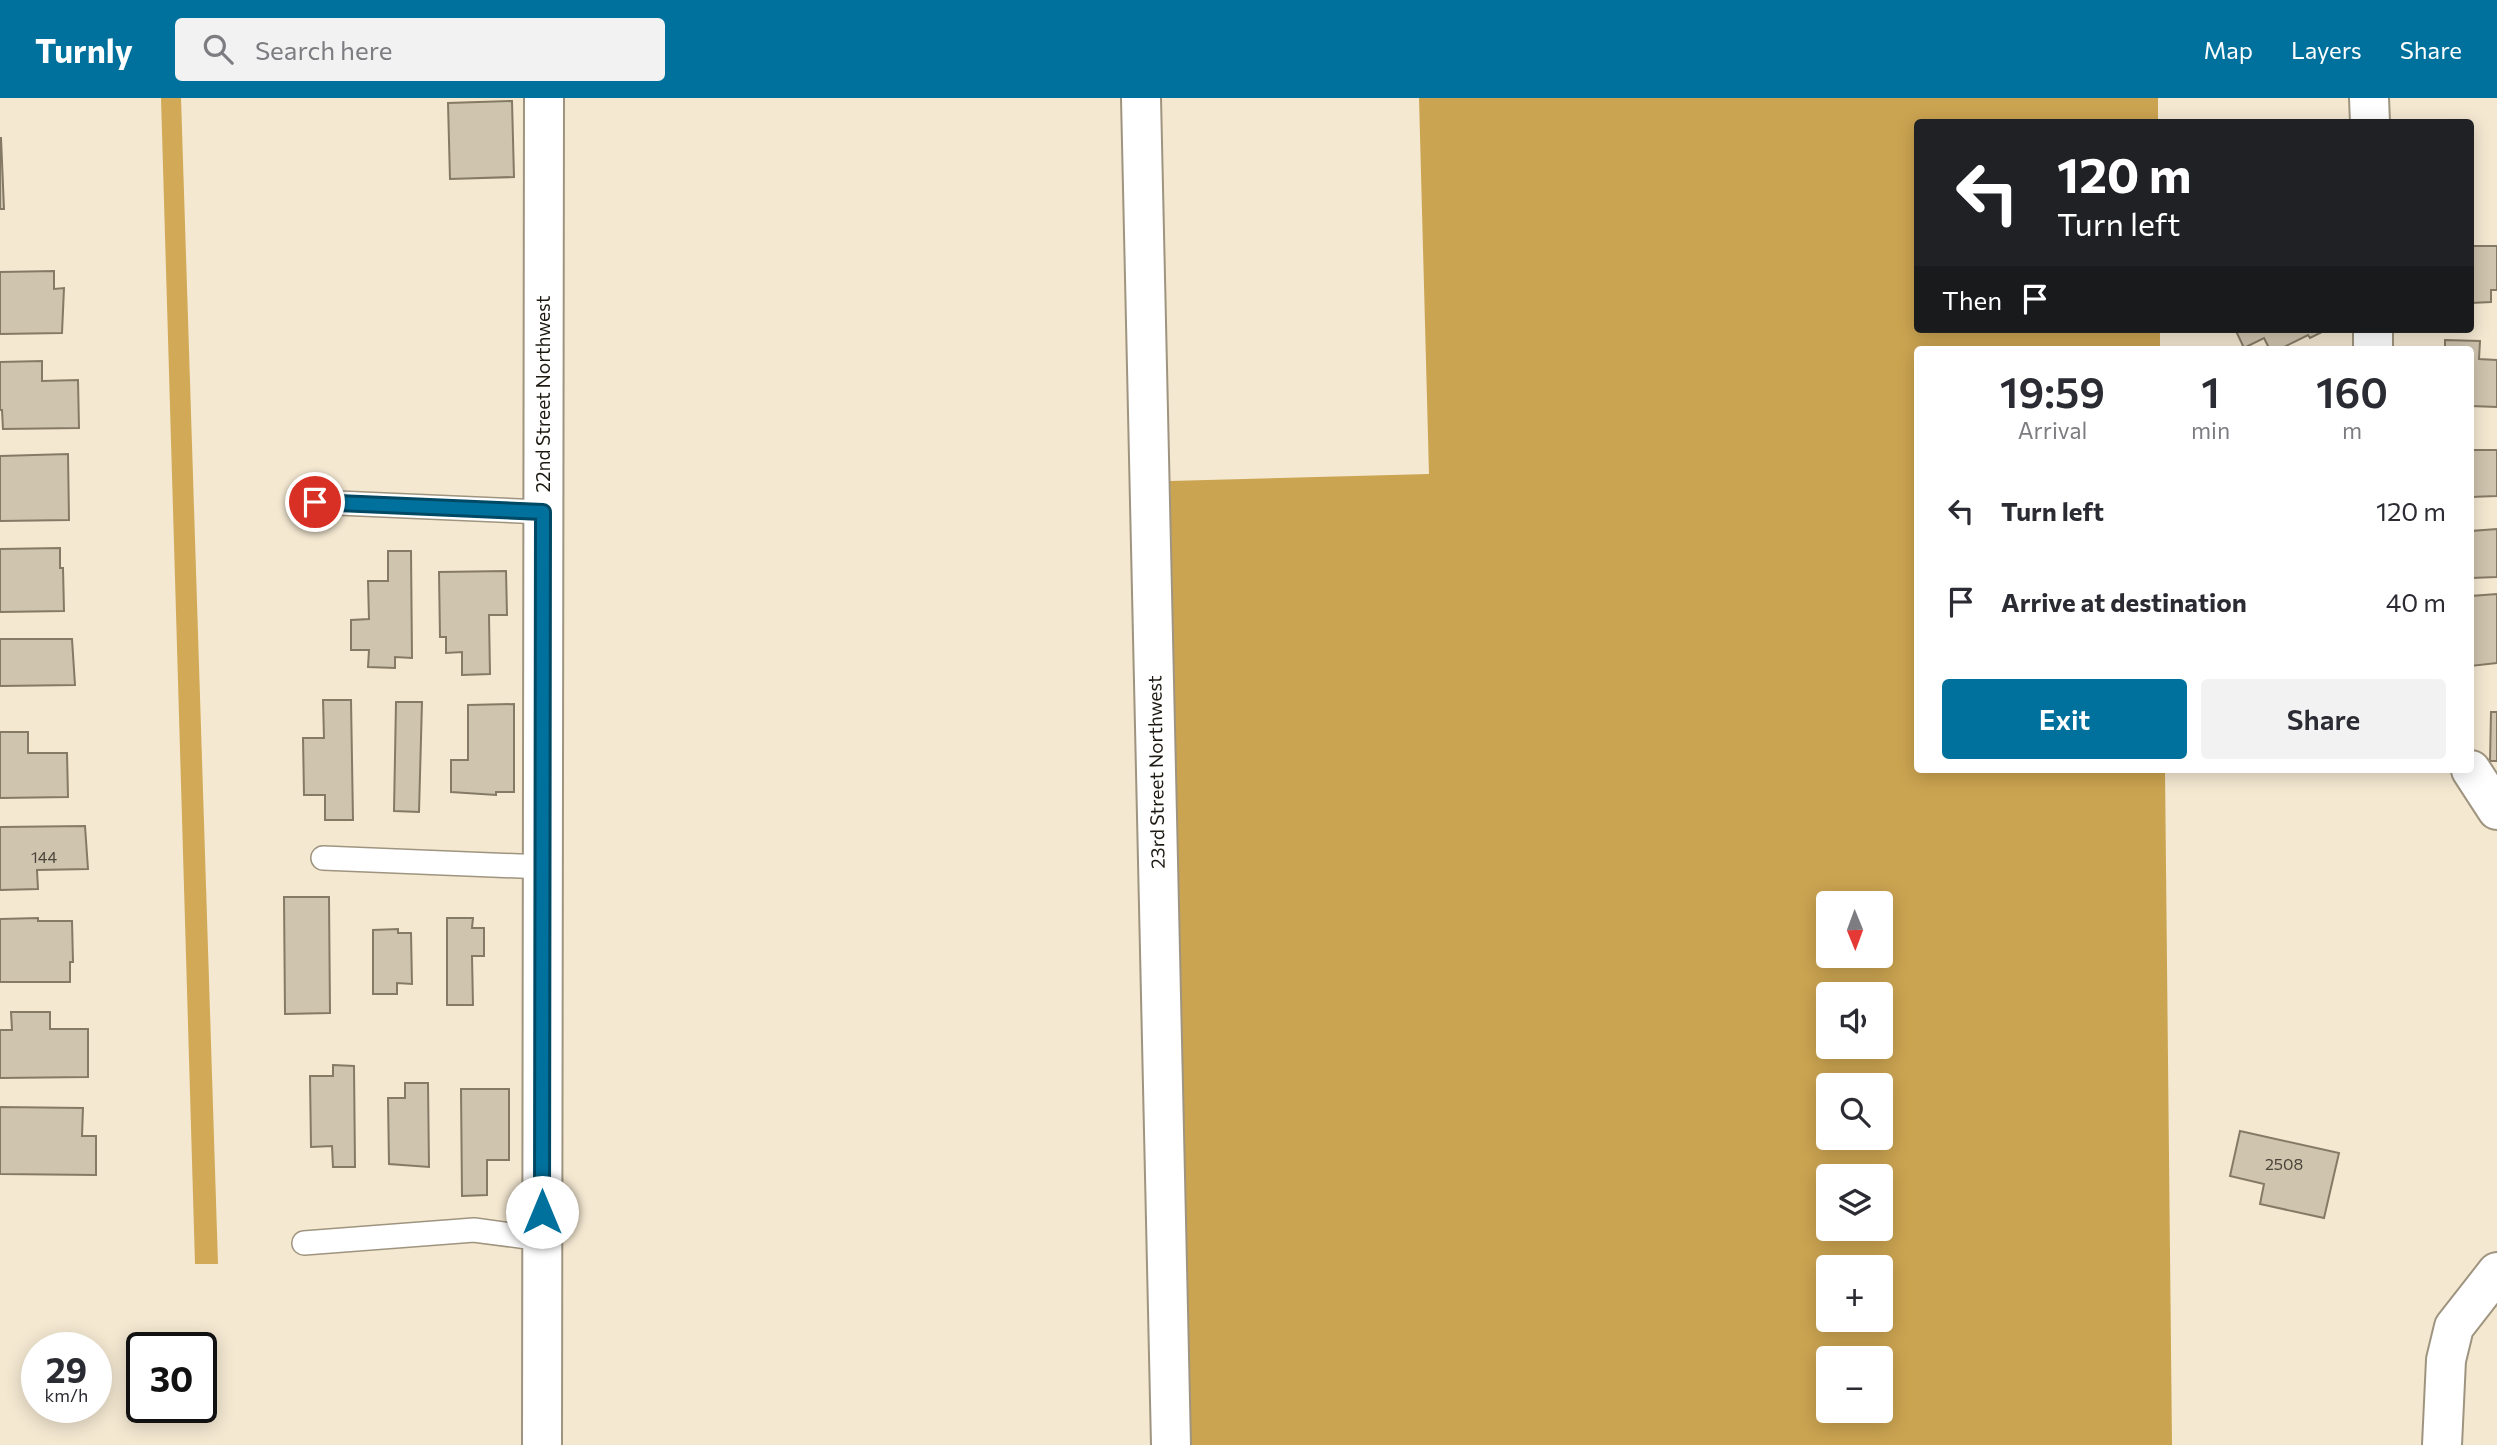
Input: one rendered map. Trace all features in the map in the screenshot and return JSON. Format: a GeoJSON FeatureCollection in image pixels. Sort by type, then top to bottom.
{"type":"FeatureCollection","features":[{"type":"Feature","properties":{"kind":"street","name":"22nd Street Northwest"},"geometry":{"type":"LineString","coordinates":[[542,1445],[544,98]]}},
{"type":"Feature","properties":{"kind":"street","name":"23rd Street Northwest"},"geometry":{"type":"LineString","coordinates":[[1141,98],[1171,1445]]}},
{"type":"Feature","properties":{"kind":"street"},"geometry":{"type":"LineString","coordinates":[[2370,98],[2370,119]]}},
{"type":"Feature","properties":{"kind":"street"},"geometry":{"type":"LineString","coordinates":[[2473,773],[2497,810]]}},
{"type":"Feature","properties":{"kind":"street"},"geometry":{"type":"LineString","coordinates":[[2442,1445],[2446,1360],[2454,1327],[2497,1272]]}},
{"type":"Feature","properties":{"kind":"lane"},"geometry":{"type":"LineString","coordinates":[[315,502],[543,512]]}},
{"type":"Feature","properties":{"kind":"lane"},"geometry":{"type":"LineString","coordinates":[[323,858],[543,867]]}},
{"type":"Feature","properties":{"kind":"lane"},"geometry":{"type":"LineString","coordinates":[[304,1243],[474,1230],[542,1239]]}},
{"type":"Feature","properties":{"kind":"shaded area"},"geometry":{"type":"Polygon","coordinates":[[[161,98],[181,98],[218,1264],[195,1264],[161,98]]]}},
{"type":"Feature","properties":{"kind":"shaded area"},"geometry":{"type":"Polygon","coordinates":[[[1419,98],[2158,98],[2158,119],[1914,119],[1914,333],[2160,333],[2160,346],[1914,346],[1914,773],[2165,773],[2172,1445],[1191,1445],[1170,481],[1429,474],[1419,98]]]}},
{"type":"Feature","properties":{"kind":"building"},"geometry":{"type":"Polygon","coordinates":[[[512,101],[514,177],[450,179],[448,103],[512,101]]]}},
{"type":"Feature","properties":{"kind":"building"},"geometry":{"type":"Polygon","coordinates":[[[1,138],[4,209],[0,209],[1,138]]]}},
{"type":"Feature","properties":{"kind":"building"},"geometry":{"type":"Polygon","coordinates":[[[2474,246],[2497,246],[2497,290],[2491,290],[2491,302],[2474,303],[2474,246]]]}},
{"type":"Feature","properties":{"kind":"building"},"geometry":{"type":"Polygon","coordinates":[[[54,271],[54,289],[64,288],[62,333],[0,334],[0,272],[54,271]]]}},
{"type":"Feature","properties":{"kind":"building"},"geometry":{"type":"Polygon","coordinates":[[[2237,333],[2320,333],[2310,338],[2308,335],[2286,346],[2268,346],[2264,338],[2243,346],[2237,333]]]}},
{"type":"Feature","properties":{"kind":"building"},"geometry":{"type":"Polygon","coordinates":[[[2445,340],[2480,341],[2479,359],[2497,360],[2497,407],[2474,406],[2474,346],[2445,346],[2445,340]]]}},
{"type":"Feature","properties":{"kind":"building"},"geometry":{"type":"Polygon","coordinates":[[[42,361],[42,381],[78,380],[79,428],[3,429],[0,410],[0,362],[42,361]]]}},
{"type":"Feature","properties":{"kind":"building"},"geometry":{"type":"Polygon","coordinates":[[[2474,450],[2497,450],[2497,496],[2474,497],[2474,450]]]}},
{"type":"Feature","properties":{"kind":"building"},"geometry":{"type":"Polygon","coordinates":[[[68,454],[69,520],[0,521],[0,456],[68,454]]]}},
{"type":"Feature","properties":{"kind":"building"},"geometry":{"type":"Polygon","coordinates":[[[2497,529],[2497,577],[2474,578],[2474,531],[2497,529]]]}},
{"type":"Feature","properties":{"kind":"building"},"geometry":{"type":"Polygon","coordinates":[[[60,548],[64,611],[0,612],[0,549],[60,548]]]}},
{"type":"Feature","properties":{"kind":"building"},"geometry":{"type":"Polygon","coordinates":[[[388,551],[411,551],[412,658],[395,657],[395,668],[368,667],[369,650],[351,650],[351,620],[369,619],[368,581],[388,581],[388,551]]]}},
{"type":"Feature","properties":{"kind":"building"},"geometry":{"type":"Polygon","coordinates":[[[506,571],[507,615],[489,615],[490,674],[462,675],[462,652],[446,653],[446,637],[440,637],[439,572],[506,571]]]}},
{"type":"Feature","properties":{"kind":"building"},"geometry":{"type":"Polygon","coordinates":[[[2497,594],[2497,663],[2474,666],[2474,596],[2497,594]]]}},
{"type":"Feature","properties":{"kind":"building"},"geometry":{"type":"Polygon","coordinates":[[[0,639],[72,639],[75,685],[0,686],[0,639]]]}},
{"type":"Feature","properties":{"kind":"building"},"geometry":{"type":"Polygon","coordinates":[[[323,700],[351,700],[353,820],[325,820],[325,795],[304,795],[303,738],[324,738],[323,700]]]}},
{"type":"Feature","properties":{"kind":"building"},"geometry":{"type":"Polygon","coordinates":[[[396,702],[422,702],[419,812],[394,811],[396,702]]]}},
{"type":"Feature","properties":{"kind":"building"},"geometry":{"type":"Polygon","coordinates":[[[514,704],[514,792],[496,792],[496,795],[451,792],[451,760],[468,760],[468,705],[514,704]]]}},
{"type":"Feature","properties":{"kind":"building"},"geometry":{"type":"Polygon","coordinates":[[[2491,712],[2497,712],[2497,761],[2490,761],[2491,712]]]}},
{"type":"Feature","properties":{"kind":"building"},"geometry":{"type":"Polygon","coordinates":[[[0,732],[28,732],[28,753],[67,753],[68,797],[0,798],[0,732]]]}},
{"type":"Feature","properties":{"kind":"building"},"geometry":{"type":"Polygon","coordinates":[[[85,826],[88,869],[37,870],[38,889],[0,890],[0,827],[85,826]]]}},
{"type":"Feature","properties":{"kind":"building"},"geometry":{"type":"Polygon","coordinates":[[[284,897],[329,897],[330,1013],[285,1014],[284,897]]]}},
{"type":"Feature","properties":{"kind":"building"},"geometry":{"type":"Polygon","coordinates":[[[38,918],[38,921],[72,921],[73,962],[70,962],[70,982],[0,982],[0,919],[38,918]]]}},
{"type":"Feature","properties":{"kind":"building"},"geometry":{"type":"Polygon","coordinates":[[[447,918],[473,918],[472,928],[484,928],[484,956],[472,956],[473,1005],[447,1005],[447,918]]]}},
{"type":"Feature","properties":{"kind":"building"},"geometry":{"type":"Polygon","coordinates":[[[398,929],[398,933],[411,933],[412,984],[397,983],[397,994],[373,994],[373,930],[398,929]]]}},
{"type":"Feature","properties":{"kind":"building"},"geometry":{"type":"Polygon","coordinates":[[[11,1012],[50,1012],[50,1029],[88,1029],[88,1077],[0,1078],[0,1030],[12,1030],[11,1012]]]}},
{"type":"Feature","properties":{"kind":"building"},"geometry":{"type":"Polygon","coordinates":[[[333,1065],[354,1066],[355,1167],[333,1167],[332,1146],[311,1147],[310,1076],[333,1076],[333,1065]]]}},
{"type":"Feature","properties":{"kind":"building"},"geometry":{"type":"Polygon","coordinates":[[[405,1083],[428,1083],[429,1167],[389,1164],[388,1098],[405,1098],[405,1083]]]}},
{"type":"Feature","properties":{"kind":"building"},"geometry":{"type":"Polygon","coordinates":[[[461,1089],[509,1089],[509,1160],[487,1160],[487,1195],[462,1196],[461,1089]]]}},
{"type":"Feature","properties":{"kind":"building"},"geometry":{"type":"Polygon","coordinates":[[[0,1107],[83,1108],[82,1136],[96,1136],[96,1175],[0,1174],[0,1107]]]}},
{"type":"Feature","properties":{"kind":"building"},"geometry":{"type":"Polygon","coordinates":[[[2240,1131],[2339,1153],[2324,1218],[2260,1204],[2264,1184],[2230,1176],[2240,1131]]]}},
{"type":"Feature","properties":{"kind":"route"},"geometry":{"type":"LineString","coordinates":[[315,502],[543,512],[542,1212]]}}]}
